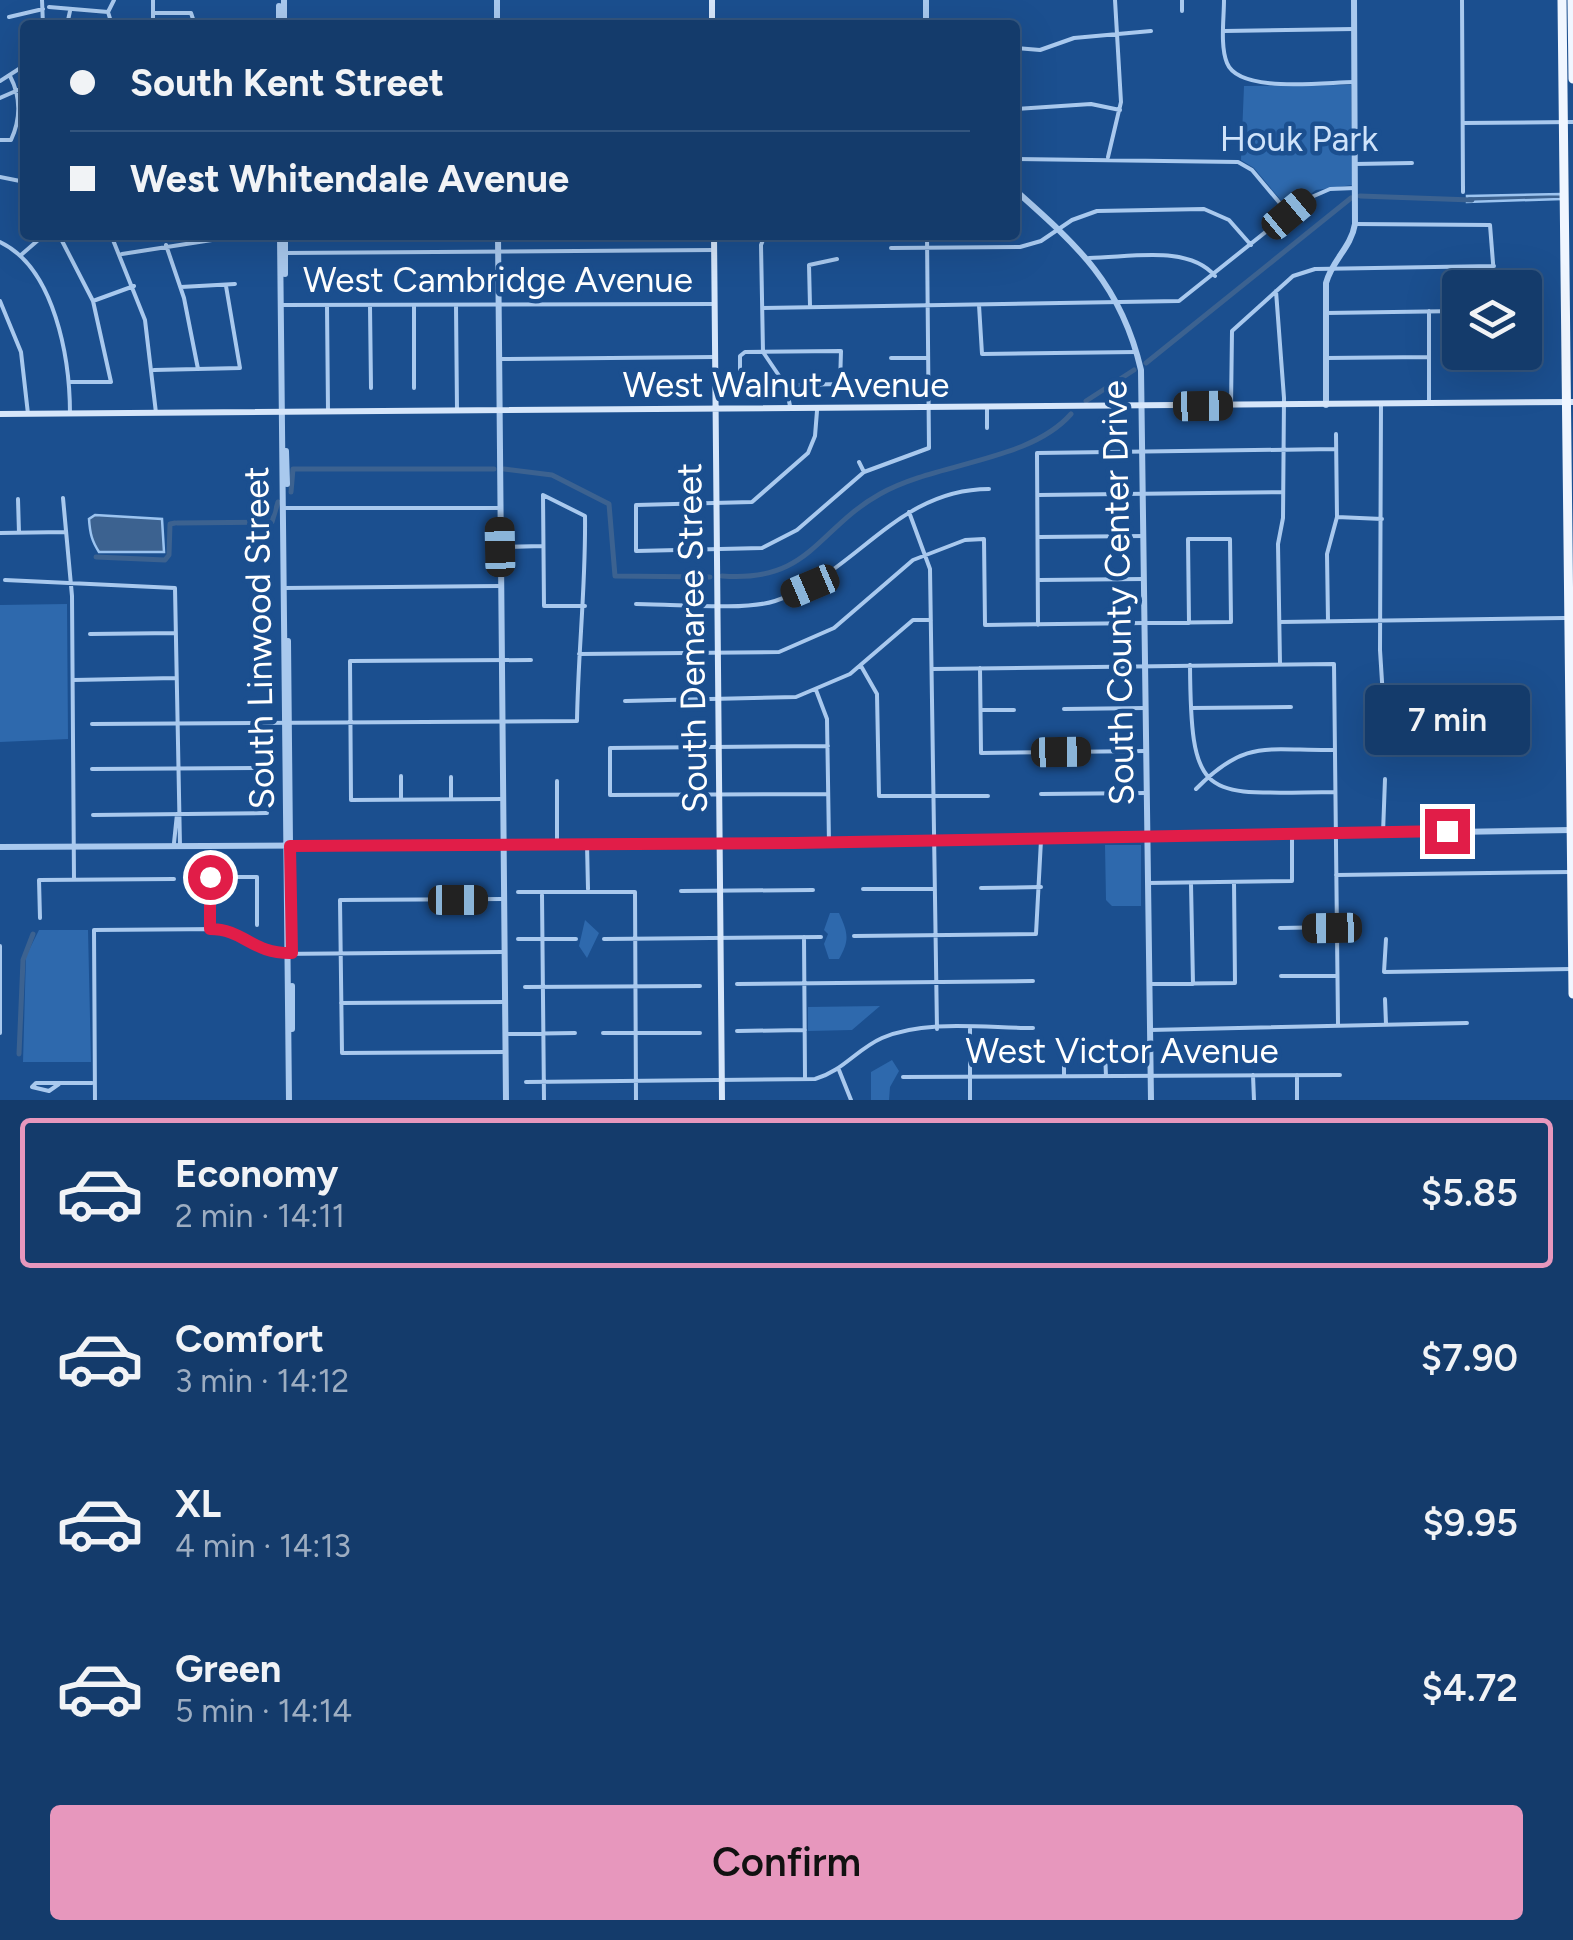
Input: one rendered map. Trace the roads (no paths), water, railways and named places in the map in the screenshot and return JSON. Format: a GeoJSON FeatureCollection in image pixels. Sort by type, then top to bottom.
{"type":"FeatureCollection","features":[{"type":"Feature","properties":{"kind":"main road"},"geometry":{"type":"LineString","coordinates":[[1562,0],[1569,122],[1565,177],[1569,246],[1573,994]]}},
{"type":"Feature","properties":{"kind":"main road"},"geometry":{"type":"LineString","coordinates":[[1572,0],[1573,80]]}},
{"type":"Feature","properties":{"kind":"main road","name":"South Demaree Street"},"geometry":{"type":"LineString","coordinates":[[714,240],[722,1100]]}},
{"type":"Feature","properties":{"kind":"main road"},"geometry":{"type":"LineString","coordinates":[[1569,246],[1573,297]]}},
{"type":"Feature","properties":{"kind":"main road","name":"West Walnut Avenue"},"geometry":{"type":"LineString","coordinates":[[0,414],[714,412],[1569,402]]}},
{"type":"Feature","properties":{"kind":"street"},"geometry":{"type":"LineString","coordinates":[[42,0],[46,8],[44,20]]}},
{"type":"Feature","properties":{"kind":"street"},"geometry":{"type":"LineString","coordinates":[[110,20],[108,12],[114,0]]}},
{"type":"Feature","properties":{"kind":"street"},"geometry":{"type":"LineString","coordinates":[[153,0],[153,20]]}},
{"type":"Feature","properties":{"kind":"street"},"geometry":{"type":"LineString","coordinates":[[1108,157],[1120,110],[1115,0]]}},
{"type":"Feature","properties":{"kind":"street"},"geometry":{"type":"LineString","coordinates":[[1182,0],[1182,12]]}},
{"type":"Feature","properties":{"kind":"street"},"geometry":{"type":"LineString","coordinates":[[1224,0],[1224,58],[1235,76],[1256,83],[1354,82]]}},
{"type":"Feature","properties":{"kind":"street"},"geometry":{"type":"LineString","coordinates":[[1326,405],[1330,268],[1349,245],[1355,224],[1354,0]]}},
{"type":"Feature","properties":{"kind":"street"},"geometry":{"type":"LineString","coordinates":[[1462,0],[1462,192]]}},
{"type":"Feature","properties":{"kind":"street"},"geometry":{"type":"LineString","coordinates":[[9,17],[46,8],[108,12]]}},
{"type":"Feature","properties":{"kind":"street"},"geometry":{"type":"LineString","coordinates":[[68,20],[70,11]]}},
{"type":"Feature","properties":{"kind":"street"},"geometry":{"type":"LineString","coordinates":[[153,13],[194,16],[195,20]]}},
{"type":"Feature","properties":{"kind":"street"},"geometry":{"type":"LineString","coordinates":[[1224,31],[1354,29]]}},
{"type":"Feature","properties":{"kind":"street"},"geometry":{"type":"LineString","coordinates":[[1020,48],[1040,50],[1074,38],[1151,31]]}},
{"type":"Feature","properties":{"kind":"street"},"geometry":{"type":"LineString","coordinates":[[0,80],[20,69]]}},
{"type":"Feature","properties":{"kind":"street"},"geometry":{"type":"LineString","coordinates":[[10,76],[20,96]]}},
{"type":"Feature","properties":{"kind":"street"},"geometry":{"type":"LineString","coordinates":[[0,98],[18,91]]}},
{"type":"Feature","properties":{"kind":"street"},"geometry":{"type":"LineString","coordinates":[[1020,108],[1092,104],[1120,110]]}},
{"type":"Feature","properties":{"kind":"street"},"geometry":{"type":"LineString","coordinates":[[0,140],[7,142],[14,134],[20,108]]}},
{"type":"Feature","properties":{"kind":"street"},"geometry":{"type":"LineString","coordinates":[[1462,123],[1569,122]]}},
{"type":"Feature","properties":{"kind":"street"},"geometry":{"type":"LineString","coordinates":[[1020,160],[1108,157],[1238,162],[1252,170],[1289,214]]}},
{"type":"Feature","properties":{"kind":"street"},"geometry":{"type":"LineString","coordinates":[[1355,164],[1412,163]]}},
{"type":"Feature","properties":{"kind":"street"},"geometry":{"type":"LineString","coordinates":[[763,308],[1179,301],[1323,191],[1355,188]]}},
{"type":"Feature","properties":{"kind":"street","name":"South County Center Drive"},"geometry":{"type":"LineString","coordinates":[[1020,195],[1089,258],[1118,304],[1137,352],[1144,452],[1151,1100]]}},
{"type":"Feature","properties":{"kind":"street"},"geometry":{"type":"LineString","coordinates":[[891,248],[1020,247],[1097,211],[1204,209],[1230,220],[1250,245]]}},
{"type":"Feature","properties":{"kind":"street"},"geometry":{"type":"LineString","coordinates":[[1355,224],[1490,226],[1494,270]]}},
{"type":"Feature","properties":{"kind":"street"},"geometry":{"type":"LineString","coordinates":[[21,255],[38,240]]}},
{"type":"Feature","properties":{"kind":"street"},"geometry":{"type":"LineString","coordinates":[[62,240],[93,301],[111,382],[69,382]]}},
{"type":"Feature","properties":{"kind":"street"},"geometry":{"type":"LineString","coordinates":[[114,240],[134,286],[154,370],[156,413]]}},
{"type":"Feature","properties":{"kind":"street"},"geometry":{"type":"LineString","coordinates":[[122,254],[185,240]]}},
{"type":"Feature","properties":{"kind":"street","name":"South Linwood Street"},"geometry":{"type":"LineString","coordinates":[[282,240],[291,1100]]}},
{"type":"Feature","properties":{"kind":"street"},"geometry":{"type":"LineString","coordinates":[[498,240],[506,1100]]}},
{"type":"Feature","properties":{"kind":"street"},"geometry":{"type":"LineString","coordinates":[[762,240],[763,352],[786,386],[790,411]]}},
{"type":"Feature","properties":{"kind":"street"},"geometry":{"type":"LineString","coordinates":[[816,410],[814,442],[804,459],[752,502],[636,505],[636,551],[762,548],[787,537],[864,472],[929,448],[927,240]]}},
{"type":"Feature","properties":{"kind":"street"},"geometry":{"type":"LineString","coordinates":[[0,242],[21,255],[56,323],[69,382],[70,414]]}},
{"type":"Feature","properties":{"kind":"street"},"geometry":{"type":"LineString","coordinates":[[166,245],[181,287],[198,369]]}},
{"type":"Feature","properties":{"kind":"street"},"geometry":{"type":"LineString","coordinates":[[282,253],[714,250]]}},
{"type":"Feature","properties":{"kind":"street"},"geometry":{"type":"LineString","coordinates":[[1089,258],[1188,257],[1205,264],[1215,276]]}},
{"type":"Feature","properties":{"kind":"street"},"geometry":{"type":"LineString","coordinates":[[810,306],[809,265],[836,259]]}},
{"type":"Feature","properties":{"kind":"street"},"geometry":{"type":"LineString","coordinates":[[1230,406],[1232,330],[1304,271],[1494,266]]}},
{"type":"Feature","properties":{"kind":"street"},"geometry":{"type":"LineString","coordinates":[[181,287],[235,284]]}},
{"type":"Feature","properties":{"kind":"street"},"geometry":{"type":"LineString","coordinates":[[93,301],[134,286]]}},
{"type":"Feature","properties":{"kind":"street"},"geometry":{"type":"LineString","coordinates":[[154,370],[240,368],[226,286]]}},
{"type":"Feature","properties":{"kind":"street"},"geometry":{"type":"LineString","coordinates":[[1276,291],[1284,405],[1278,544],[1280,664]]}},
{"type":"Feature","properties":{"kind":"street"},"geometry":{"type":"LineString","coordinates":[[0,301],[21,352],[28,414]]}},
{"type":"Feature","properties":{"kind":"street","name":"West Cambridge Avenue"},"geometry":{"type":"LineString","coordinates":[[283,305],[714,304]]}},
{"type":"Feature","properties":{"kind":"street"},"geometry":{"type":"LineString","coordinates":[[456,305],[456,412]]}},
{"type":"Feature","properties":{"kind":"street"},"geometry":{"type":"LineString","coordinates":[[979,305],[980,353],[1137,352]]}},
{"type":"Feature","properties":{"kind":"street"},"geometry":{"type":"LineString","coordinates":[[328,306],[328,413]]}},
{"type":"Feature","properties":{"kind":"street"},"geometry":{"type":"LineString","coordinates":[[370,306],[371,388]]}},
{"type":"Feature","properties":{"kind":"street"},"geometry":{"type":"LineString","coordinates":[[414,306],[414,388]]}},
{"type":"Feature","properties":{"kind":"street"},"geometry":{"type":"LineString","coordinates":[[1429,312],[1429,404]]}},
{"type":"Feature","properties":{"kind":"street"},"geometry":{"type":"LineString","coordinates":[[1326,313],[1442,312]]}},
{"type":"Feature","properties":{"kind":"street"},"geometry":{"type":"LineString","coordinates":[[837,351],[844,355],[840,384],[742,384],[741,353],[763,352],[837,351]]}},
{"type":"Feature","properties":{"kind":"street"},"geometry":{"type":"LineString","coordinates":[[499,358],[714,357]]}},
{"type":"Feature","properties":{"kind":"street"},"geometry":{"type":"LineString","coordinates":[[1326,358],[1429,357]]}},
{"type":"Feature","properties":{"kind":"street"},"geometry":{"type":"LineString","coordinates":[[890,358],[928,358]]}},
{"type":"Feature","properties":{"kind":"street"},"geometry":{"type":"LineString","coordinates":[[1381,404],[1384,620],[1380,654],[1385,729]]}},
{"type":"Feature","properties":{"kind":"street"},"geometry":{"type":"LineString","coordinates":[[987,408],[987,428]]}},
{"type":"Feature","properties":{"kind":"street"},"geometry":{"type":"LineString","coordinates":[[1328,621],[1329,543],[1338,516],[1336,434]]}},
{"type":"Feature","properties":{"kind":"street"},"geometry":{"type":"LineString","coordinates":[[1038,625],[1037,453],[1336,450]]}},
{"type":"Feature","properties":{"kind":"street"},"geometry":{"type":"LineString","coordinates":[[858,462],[864,472]]}},
{"type":"Feature","properties":{"kind":"street"},"geometry":{"type":"LineString","coordinates":[[636,604],[768,603],[810,586],[884,525],[909,512],[964,491],[989,490]]}},
{"type":"Feature","properties":{"kind":"street"},"geometry":{"type":"LineString","coordinates":[[1038,495],[1283,492]]}},
{"type":"Feature","properties":{"kind":"street"},"geometry":{"type":"LineString","coordinates":[[1328,493],[1338,493]]}},
{"type":"Feature","properties":{"kind":"street"},"geometry":{"type":"LineString","coordinates":[[92,724],[577,721],[578,654],[584,606],[586,516],[543,495],[544,606],[584,606]]}},
{"type":"Feature","properties":{"kind":"street"},"geometry":{"type":"LineString","coordinates":[[63,498],[73,680],[74,880]]}},
{"type":"Feature","properties":{"kind":"street"},"geometry":{"type":"LineString","coordinates":[[18,499],[18,532]]}},
{"type":"Feature","properties":{"kind":"street"},"geometry":{"type":"LineString","coordinates":[[285,508],[500,508]]}},
{"type":"Feature","properties":{"kind":"street"},"geometry":{"type":"LineString","coordinates":[[909,512],[926,555],[931,620],[937,1029]]}},
{"type":"Feature","properties":{"kind":"street"},"geometry":{"type":"LineString","coordinates":[[1338,516],[1382,519]]}},
{"type":"Feature","properties":{"kind":"street"},"geometry":{"type":"LineString","coordinates":[[0,533],[65,532]]}},
{"type":"Feature","properties":{"kind":"street"},"geometry":{"type":"LineString","coordinates":[[1038,537],[1144,536]]}},
{"type":"Feature","properties":{"kind":"street"},"geometry":{"type":"LineString","coordinates":[[578,654],[779,652],[830,630],[909,564],[965,540],[984,539],[985,626],[1145,624],[1189,623],[1231,622],[1230,539],[1188,539],[1189,623]]}},
{"type":"Feature","properties":{"kind":"street"},"geometry":{"type":"LineString","coordinates":[[500,547],[543,546]]}},
{"type":"Feature","properties":{"kind":"street"},"geometry":{"type":"LineString","coordinates":[[1327,578],[1337,578]]}},
{"type":"Feature","properties":{"kind":"street"},"geometry":{"type":"LineString","coordinates":[[1038,580],[1144,579]]}},
{"type":"Feature","properties":{"kind":"street"},"geometry":{"type":"LineString","coordinates":[[5,580],[70,582],[119,589],[175,588],[177,846]]}},
{"type":"Feature","properties":{"kind":"street"},"geometry":{"type":"LineString","coordinates":[[286,588],[501,586]]}},
{"type":"Feature","properties":{"kind":"street"},"geometry":{"type":"LineString","coordinates":[[1280,622],[1571,618]]}},
{"type":"Feature","properties":{"kind":"street"},"geometry":{"type":"LineString","coordinates":[[625,700],[783,700],[816,690],[860,666],[913,620],[931,620]]}},
{"type":"Feature","properties":{"kind":"street"},"geometry":{"type":"LineString","coordinates":[[90,634],[176,633]]}},
{"type":"Feature","properties":{"kind":"street"},"geometry":{"type":"LineString","coordinates":[[503,799],[351,800],[350,661],[532,660]]}},
{"type":"Feature","properties":{"kind":"street"},"geometry":{"type":"LineString","coordinates":[[932,669],[1334,664],[1338,1024]]}},
{"type":"Feature","properties":{"kind":"street"},"geometry":{"type":"LineString","coordinates":[[1190,665],[1193,752],[1208,777],[1240,793],[1335,792]]}},
{"type":"Feature","properties":{"kind":"street"},"geometry":{"type":"LineString","coordinates":[[860,666],[877,694],[880,796],[988,796]]}},
{"type":"Feature","properties":{"kind":"street"},"geometry":{"type":"LineString","coordinates":[[980,668],[981,753],[1146,751]]}},
{"type":"Feature","properties":{"kind":"street"},"geometry":{"type":"LineString","coordinates":[[73,680],[176,678]]}},
{"type":"Feature","properties":{"kind":"street"},"geometry":{"type":"LineString","coordinates":[[816,690],[826,712],[829,842]]}},
{"type":"Feature","properties":{"kind":"street"},"geometry":{"type":"LineString","coordinates":[[1190,708],[1291,707]]}},
{"type":"Feature","properties":{"kind":"street"},"geometry":{"type":"LineString","coordinates":[[1064,709],[1145,708]]}},
{"type":"Feature","properties":{"kind":"street"},"geometry":{"type":"LineString","coordinates":[[981,710],[1014,710]]}},
{"type":"Feature","properties":{"kind":"street"},"geometry":{"type":"LineString","coordinates":[[828,746],[610,748],[610,795],[828,794]]}},
{"type":"Feature","properties":{"kind":"street"},"geometry":{"type":"LineString","coordinates":[[1196,789],[1225,760],[1244,752],[1334,750]]}},
{"type":"Feature","properties":{"kind":"street"},"geometry":{"type":"LineString","coordinates":[[92,769],[266,768]]}},
{"type":"Feature","properties":{"kind":"street"},"geometry":{"type":"LineString","coordinates":[[401,776],[401,800]]}},
{"type":"Feature","properties":{"kind":"street"},"geometry":{"type":"LineString","coordinates":[[451,776],[451,799]]}},
{"type":"Feature","properties":{"kind":"street"},"geometry":{"type":"LineString","coordinates":[[1383,833],[1385,779]]}},
{"type":"Feature","properties":{"kind":"street"},"geometry":{"type":"LineString","coordinates":[[557,780],[557,844]]}},
{"type":"Feature","properties":{"kind":"street"},"geometry":{"type":"LineString","coordinates":[[1041,794],[1146,794]]}},
{"type":"Feature","properties":{"kind":"street"},"geometry":{"type":"LineString","coordinates":[[93,815],[267,813]]}},
{"type":"Feature","properties":{"kind":"street"},"geometry":{"type":"LineString","coordinates":[[0,847],[719,844],[1572,830]]}},
{"type":"Feature","properties":{"kind":"street"},"geometry":{"type":"LineString","coordinates":[[1148,883],[1292,881],[1292,836]]}},
{"type":"Feature","properties":{"kind":"street"},"geometry":{"type":"LineString","coordinates":[[854,936],[1036,934],[1041,840]]}},
{"type":"Feature","properties":{"kind":"street"},"geometry":{"type":"LineString","coordinates":[[587,844],[588,892]]}},
{"type":"Feature","properties":{"kind":"street"},"geometry":{"type":"LineString","coordinates":[[1336,875],[1572,872]]}},
{"type":"Feature","properties":{"kind":"street"},"geometry":{"type":"LineString","coordinates":[[210,929],[210,877],[257,877],[257,925]]}},
{"type":"Feature","properties":{"kind":"street"},"geometry":{"type":"LineString","coordinates":[[40,918],[40,880],[174,879]]}},
{"type":"Feature","properties":{"kind":"street"},"geometry":{"type":"LineString","coordinates":[[1149,984],[1235,983],[1234,882]]}},
{"type":"Feature","properties":{"kind":"street"},"geometry":{"type":"LineString","coordinates":[[1192,883],[1193,984]]}},
{"type":"Feature","properties":{"kind":"street"},"geometry":{"type":"LineString","coordinates":[[863,889],[936,888]]}},
{"type":"Feature","properties":{"kind":"street"},"geometry":{"type":"LineString","coordinates":[[981,888],[1040,888]]}},
{"type":"Feature","properties":{"kind":"street"},"geometry":{"type":"LineString","coordinates":[[681,891],[813,890]]}},
{"type":"Feature","properties":{"kind":"street"},"geometry":{"type":"LineString","coordinates":[[518,892],[635,892],[636,1100]]}},
{"type":"Feature","properties":{"kind":"street"},"geometry":{"type":"LineString","coordinates":[[542,892],[544,1100]]}},
{"type":"Feature","properties":{"kind":"street"},"geometry":{"type":"LineString","coordinates":[[504,899],[340,900],[340,954],[342,1052],[506,1052]]}},
{"type":"Feature","properties":{"kind":"street"},"geometry":{"type":"LineString","coordinates":[[1280,928],[1336,928]]}},
{"type":"Feature","properties":{"kind":"street"},"geometry":{"type":"LineString","coordinates":[[95,1100],[94,930],[234,932],[264,952],[505,952]]}},
{"type":"Feature","properties":{"kind":"street"},"geometry":{"type":"LineString","coordinates":[[804,937],[805,1079]]}},
{"type":"Feature","properties":{"kind":"street"},"geometry":{"type":"LineString","coordinates":[[604,939],[821,937]]}},
{"type":"Feature","properties":{"kind":"street"},"geometry":{"type":"LineString","coordinates":[[518,939],[576,939]]}},
{"type":"Feature","properties":{"kind":"street"},"geometry":{"type":"LineString","coordinates":[[1386,940],[1384,972],[1573,969]]}},
{"type":"Feature","properties":{"kind":"street"},"geometry":{"type":"LineString","coordinates":[[0,1033],[1,947]]}},
{"type":"Feature","properties":{"kind":"street","name":"South Linwood Street"},"geometry":{"type":"LineString","coordinates":[[289,953],[291,1100]]}},
{"type":"Feature","properties":{"kind":"street"},"geometry":{"type":"LineString","coordinates":[[1282,976],[1337,976]]}},
{"type":"Feature","properties":{"kind":"street"},"geometry":{"type":"LineString","coordinates":[[737,984],[1033,981]]}},
{"type":"Feature","properties":{"kind":"street"},"geometry":{"type":"LineString","coordinates":[[525,987],[700,986]]}},
{"type":"Feature","properties":{"kind":"street"},"geometry":{"type":"LineString","coordinates":[[1385,999],[1386,1024]]}},
{"type":"Feature","properties":{"kind":"street"},"geometry":{"type":"LineString","coordinates":[[342,1003],[505,1002]]}},
{"type":"Feature","properties":{"kind":"street"},"geometry":{"type":"LineString","coordinates":[[288,1017],[292,1055]]}},
{"type":"Feature","properties":{"kind":"street"},"geometry":{"type":"LineString","coordinates":[[1150,1030],[1468,1023]]}},
{"type":"Feature","properties":{"kind":"street"},"geometry":{"type":"LineString","coordinates":[[526,1082],[805,1079],[839,1070],[879,1039],[907,1030],[1032,1028]]}},
{"type":"Feature","properties":{"kind":"street"},"geometry":{"type":"LineString","coordinates":[[970,1029],[970,1100]]}},
{"type":"Feature","properties":{"kind":"street"},"geometry":{"type":"LineString","coordinates":[[737,1031],[804,1030]]}},
{"type":"Feature","properties":{"kind":"street"},"geometry":{"type":"LineString","coordinates":[[603,1034],[700,1033]]}},
{"type":"Feature","properties":{"kind":"street"},"geometry":{"type":"LineString","coordinates":[[506,1034],[576,1034]]}},
{"type":"Feature","properties":{"kind":"street"},"geometry":{"type":"LineString","coordinates":[[1064,1051],[1064,1076]]}},
{"type":"Feature","properties":{"kind":"street"},"geometry":{"type":"LineString","coordinates":[[1105,1052],[1106,1076]]}},
{"type":"Feature","properties":{"kind":"street"},"geometry":{"type":"LineString","coordinates":[[839,1070],[851,1100]]}},
{"type":"Feature","properties":{"kind":"street"},"geometry":{"type":"LineString","coordinates":[[1254,1075],[1254,1100]]}},
{"type":"Feature","properties":{"kind":"street"},"geometry":{"type":"LineString","coordinates":[[1297,1075],[1297,1100]]}},
{"type":"Feature","properties":{"kind":"street","name":"West Victor Avenue"},"geometry":{"type":"LineString","coordinates":[[903,1078],[1340,1075]]}},
{"type":"Feature","properties":{"kind":"street"},"geometry":{"type":"LineString","coordinates":[[59,1084],[94,1083]]}},
{"type":"Feature","properties":{"kind":"waterway"},"geometry":{"type":"LineString","coordinates":[[1360,196],[1472,200]]}},
{"type":"Feature","properties":{"kind":"waterway"},"geometry":{"type":"LineString","coordinates":[[1146,363],[1351,198]]}},
{"type":"Feature","properties":{"kind":"waterway"},"geometry":{"type":"LineString","coordinates":[[1086,401],[1134,370]]}},
{"type":"Feature","properties":{"kind":"waterway"},"geometry":{"type":"LineString","coordinates":[[722,576],[775,571],[810,551],[880,494],[1031,442],[1071,414]]}},
{"type":"Feature","properties":{"kind":"waterway"},"geometry":{"type":"LineString","coordinates":[[291,492],[293,469],[494,469]]}},
{"type":"Feature","properties":{"kind":"waterway"},"geometry":{"type":"LineString","coordinates":[[504,469],[552,475],[609,504],[615,576],[710,577]]}},
{"type":"Feature","properties":{"kind":"waterway"},"geometry":{"type":"LineString","coordinates":[[177,523],[272,522],[278,502]]}},
{"type":"Feature","properties":{"kind":"waterway"},"geometry":{"type":"LineString","coordinates":[[96,557],[165,560],[169,555],[170,524],[175,523]]}},
{"type":"Feature","properties":{"kind":"waterway"},"geometry":{"type":"LineString","coordinates":[[19,1054],[23,960],[33,934]]}},
{"type":"Feature","properties":{"kind":"park label","name":"Houk Park"},"geometry":{"type":"Point","coordinates":[1299,139]}}]}
